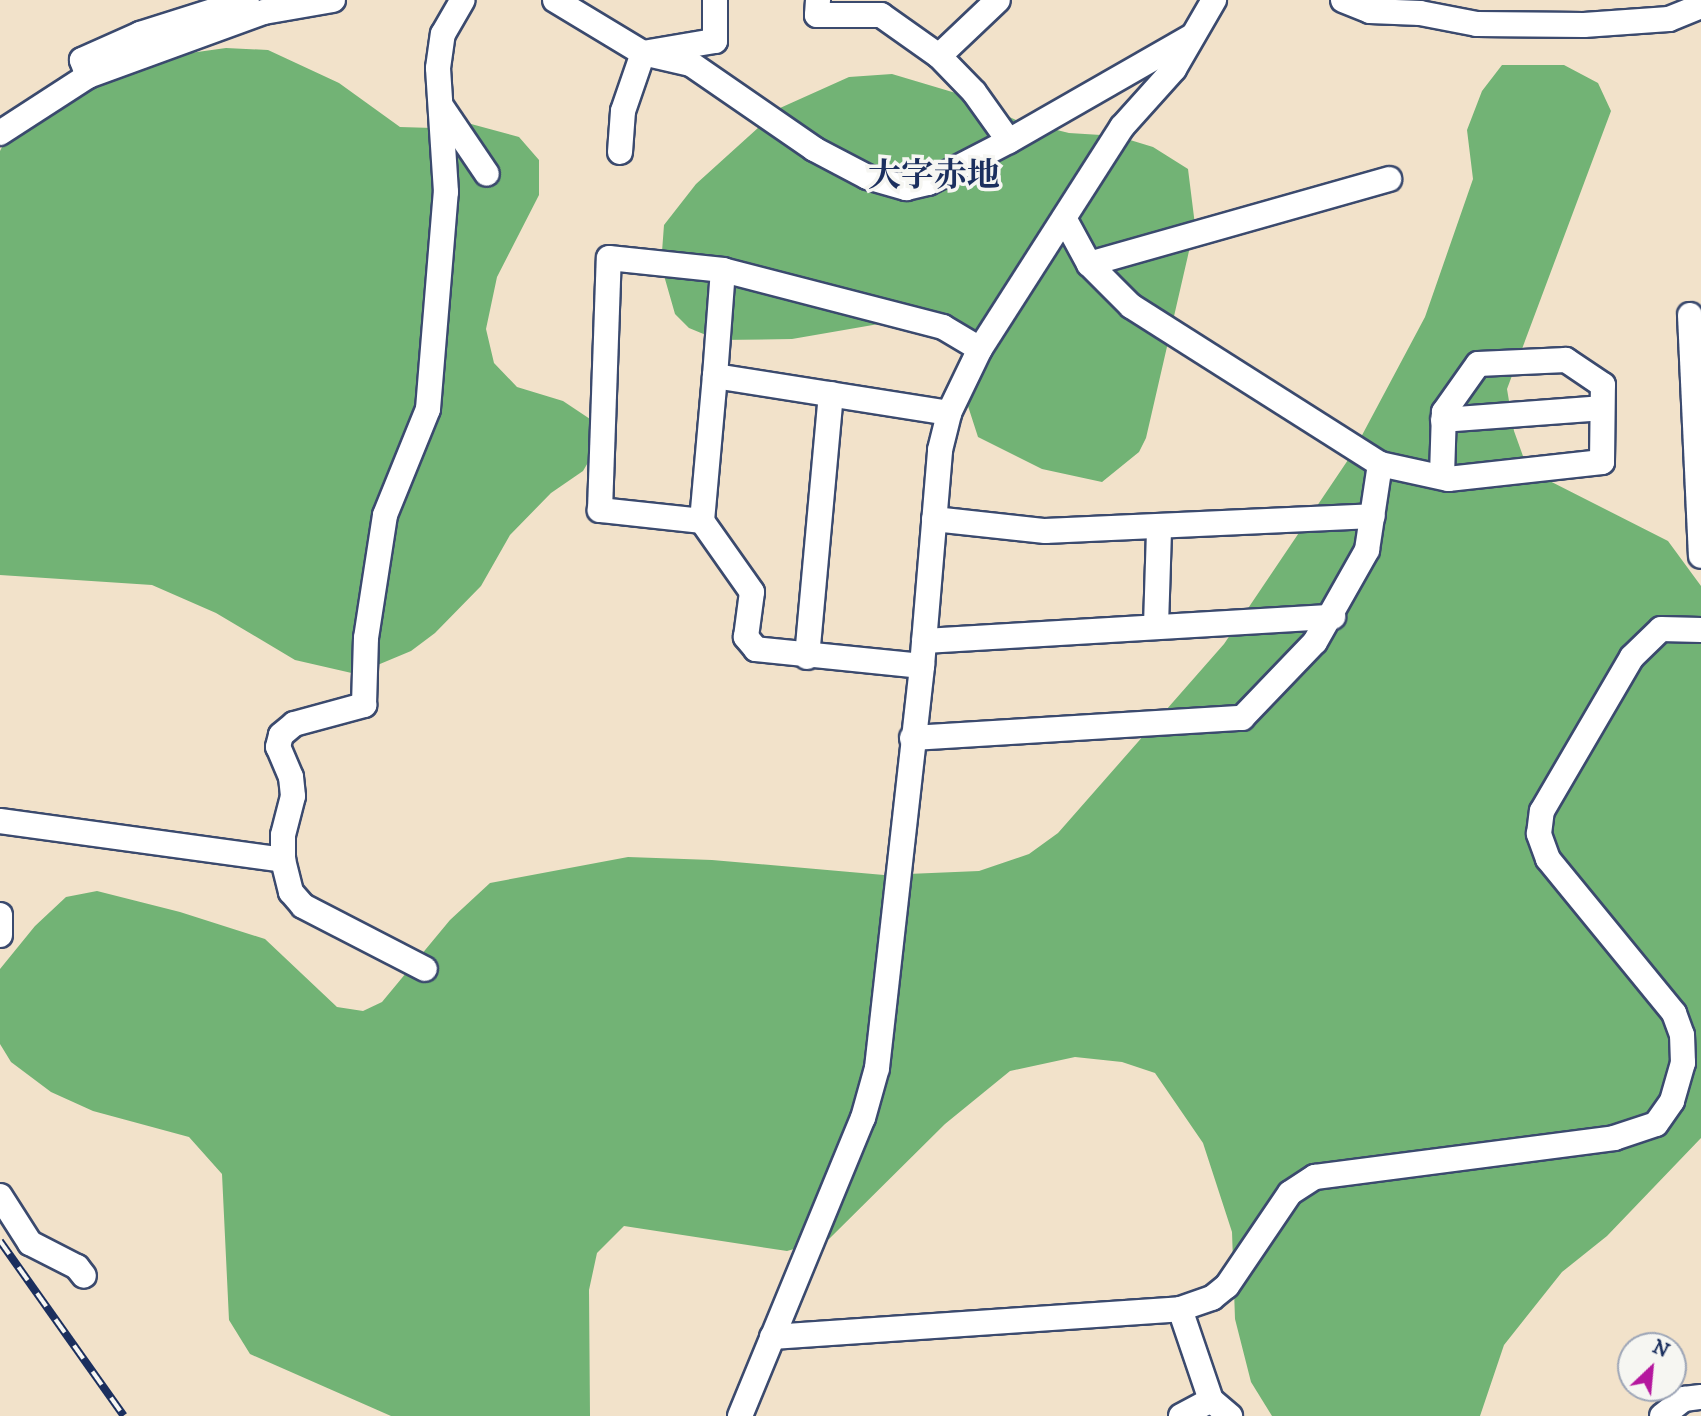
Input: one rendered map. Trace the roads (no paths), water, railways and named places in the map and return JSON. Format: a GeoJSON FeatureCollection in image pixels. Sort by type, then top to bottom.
{"type":"FeatureCollection","features":[{"type":"Feature","properties":{"kind":"street"},"geometry":{"type":"LineString","coordinates":[[0,134],[140,34],[247,0]]}},
{"type":"Feature","properties":{"kind":"street"},"geometry":{"type":"LineString","coordinates":[[86,70],[264,12],[333,0]]}},
{"type":"Feature","properties":{"kind":"street"},"geometry":{"type":"LineString","coordinates":[[425,969],[303,906],[291,891],[284,860],[283,835],[293,796],[291,778],[278,747],[281,735],[295,724],[364,705],[366,638],[385,515],[428,409],[446,205],[440,105],[443,34],[463,0]]}},
{"type":"Feature","properties":{"kind":"street"},"geometry":{"type":"LineString","coordinates":[[555,0],[643,53],[691,64],[814,149],[867,177],[906,188],[928,183],[1009,141],[1196,34]]}},
{"type":"Feature","properties":{"kind":"street"},"geometry":{"type":"LineString","coordinates":[[643,53],[715,41],[715,0]]}},
{"type":"Feature","properties":{"kind":"street"},"geometry":{"type":"LineString","coordinates":[[818,0],[817,15],[881,15],[939,56],[974,92],[1009,141]]}},
{"type":"Feature","properties":{"kind":"street"},"geometry":{"type":"LineString","coordinates":[[939,56],[999,0]]}},
{"type":"Feature","properties":{"kind":"street"},"geometry":{"type":"LineString","coordinates":[[740,1416],[863,1118],[877,1069],[922,666],[940,450],[949,413],[980,349],[1122,127],[1174,69],[1214,0]]}},
{"type":"Feature","properties":{"kind":"street"},"geometry":{"type":"LineString","coordinates":[[1343,0],[1370,11],[1420,13],[1490,24],[1584,25],[1669,19],[1699,3]]}},
{"type":"Feature","properties":{"kind":"street"},"geometry":{"type":"LineString","coordinates":[[1672,0],[1699,3]]}},
{"type":"Feature","properties":{"kind":"street"},"geometry":{"type":"LineString","coordinates":[[620,152],[624,111],[643,53]]}},
{"type":"Feature","properties":{"kind":"street"},"geometry":{"type":"LineString","coordinates":[[440,105],[487,174]]}},
{"type":"Feature","properties":{"kind":"street"},"geometry":{"type":"LineString","coordinates":[[1089,264],[1390,178]]}},
{"type":"Feature","properties":{"kind":"street"},"geometry":{"type":"LineString","coordinates":[[1064,218],[1089,264],[1131,306],[1380,464],[1442,477],[1602,462],[1603,385],[1566,360],[1478,364],[1444,412],[1442,477]]}},
{"type":"Feature","properties":{"kind":"street"},"geometry":{"type":"LineString","coordinates":[[702,521],[600,510],[609,258],[723,270],[943,327],[980,349]]}},
{"type":"Feature","properties":{"kind":"street"},"geometry":{"type":"LineString","coordinates":[[723,270],[702,521],[752,592],[746,637],[756,649],[807,657],[922,666]]}},
{"type":"Feature","properties":{"kind":"street"},"geometry":{"type":"LineString","coordinates":[[1690,315],[1701,556]]}},
{"type":"Feature","properties":{"kind":"street"},"geometry":{"type":"LineString","coordinates":[[715,376],[949,413]]}},
{"type":"Feature","properties":{"kind":"street"},"geometry":{"type":"LineString","coordinates":[[807,657],[831,394]]}},
{"type":"Feature","properties":{"kind":"street"},"geometry":{"type":"LineString","coordinates":[[1443,419],[1602,408]]}},
{"type":"Feature","properties":{"kind":"street"},"geometry":{"type":"LineString","coordinates":[[912,738],[1242,718],[1333,617],[1367,550],[1380,464]]}},
{"type":"Feature","properties":{"kind":"street"},"geometry":{"type":"LineString","coordinates":[[934,519],[1045,531],[1158,528],[1373,516]]}},
{"type":"Feature","properties":{"kind":"street"},"geometry":{"type":"LineString","coordinates":[[1156,626],[1158,528]]}},
{"type":"Feature","properties":{"kind":"street"},"geometry":{"type":"LineString","coordinates":[[924,641],[1333,617]]}},
{"type":"Feature","properties":{"kind":"street"},"geometry":{"type":"LineString","coordinates":[[772,1337],[1180,1309],[1212,1298],[1227,1286],[1290,1193],[1315,1177],[1614,1138],[1656,1124],[1672,1101],[1683,1063],[1682,1035],[1674,1013],[1548,859],[1539,834],[1542,811],[1632,657],[1661,629],[1701,630]]}},
{"type":"Feature","properties":{"kind":"street"},"geometry":{"type":"LineString","coordinates":[[0,821],[284,860]]}},
{"type":"Feature","properties":{"kind":"street"},"geometry":{"type":"LineString","coordinates":[[0,915],[0,935]]}},
{"type":"Feature","properties":{"kind":"street"},"geometry":{"type":"LineString","coordinates":[[0,1196],[30,1243],[77,1267],[84,1276]]}},
{"type":"Feature","properties":{"kind":"street"},"geometry":{"type":"LineString","coordinates":[[1180,1309],[1220,1408],[1181,1416]]}},
{"type":"Feature","properties":{"kind":"street"},"geometry":{"type":"LineString","coordinates":[[1662,1416],[1684,1399],[1701,1396]]}},
{"type":"Feature","properties":{"kind":"railway"},"geometry":{"type":"LineString","coordinates":[[0,1241],[124,1416]]}},
{"type":"Feature","properties":{"kind":"district","name":"大字赤地"},"geometry":{"type":"Point","coordinates":[934,177]}}]}
